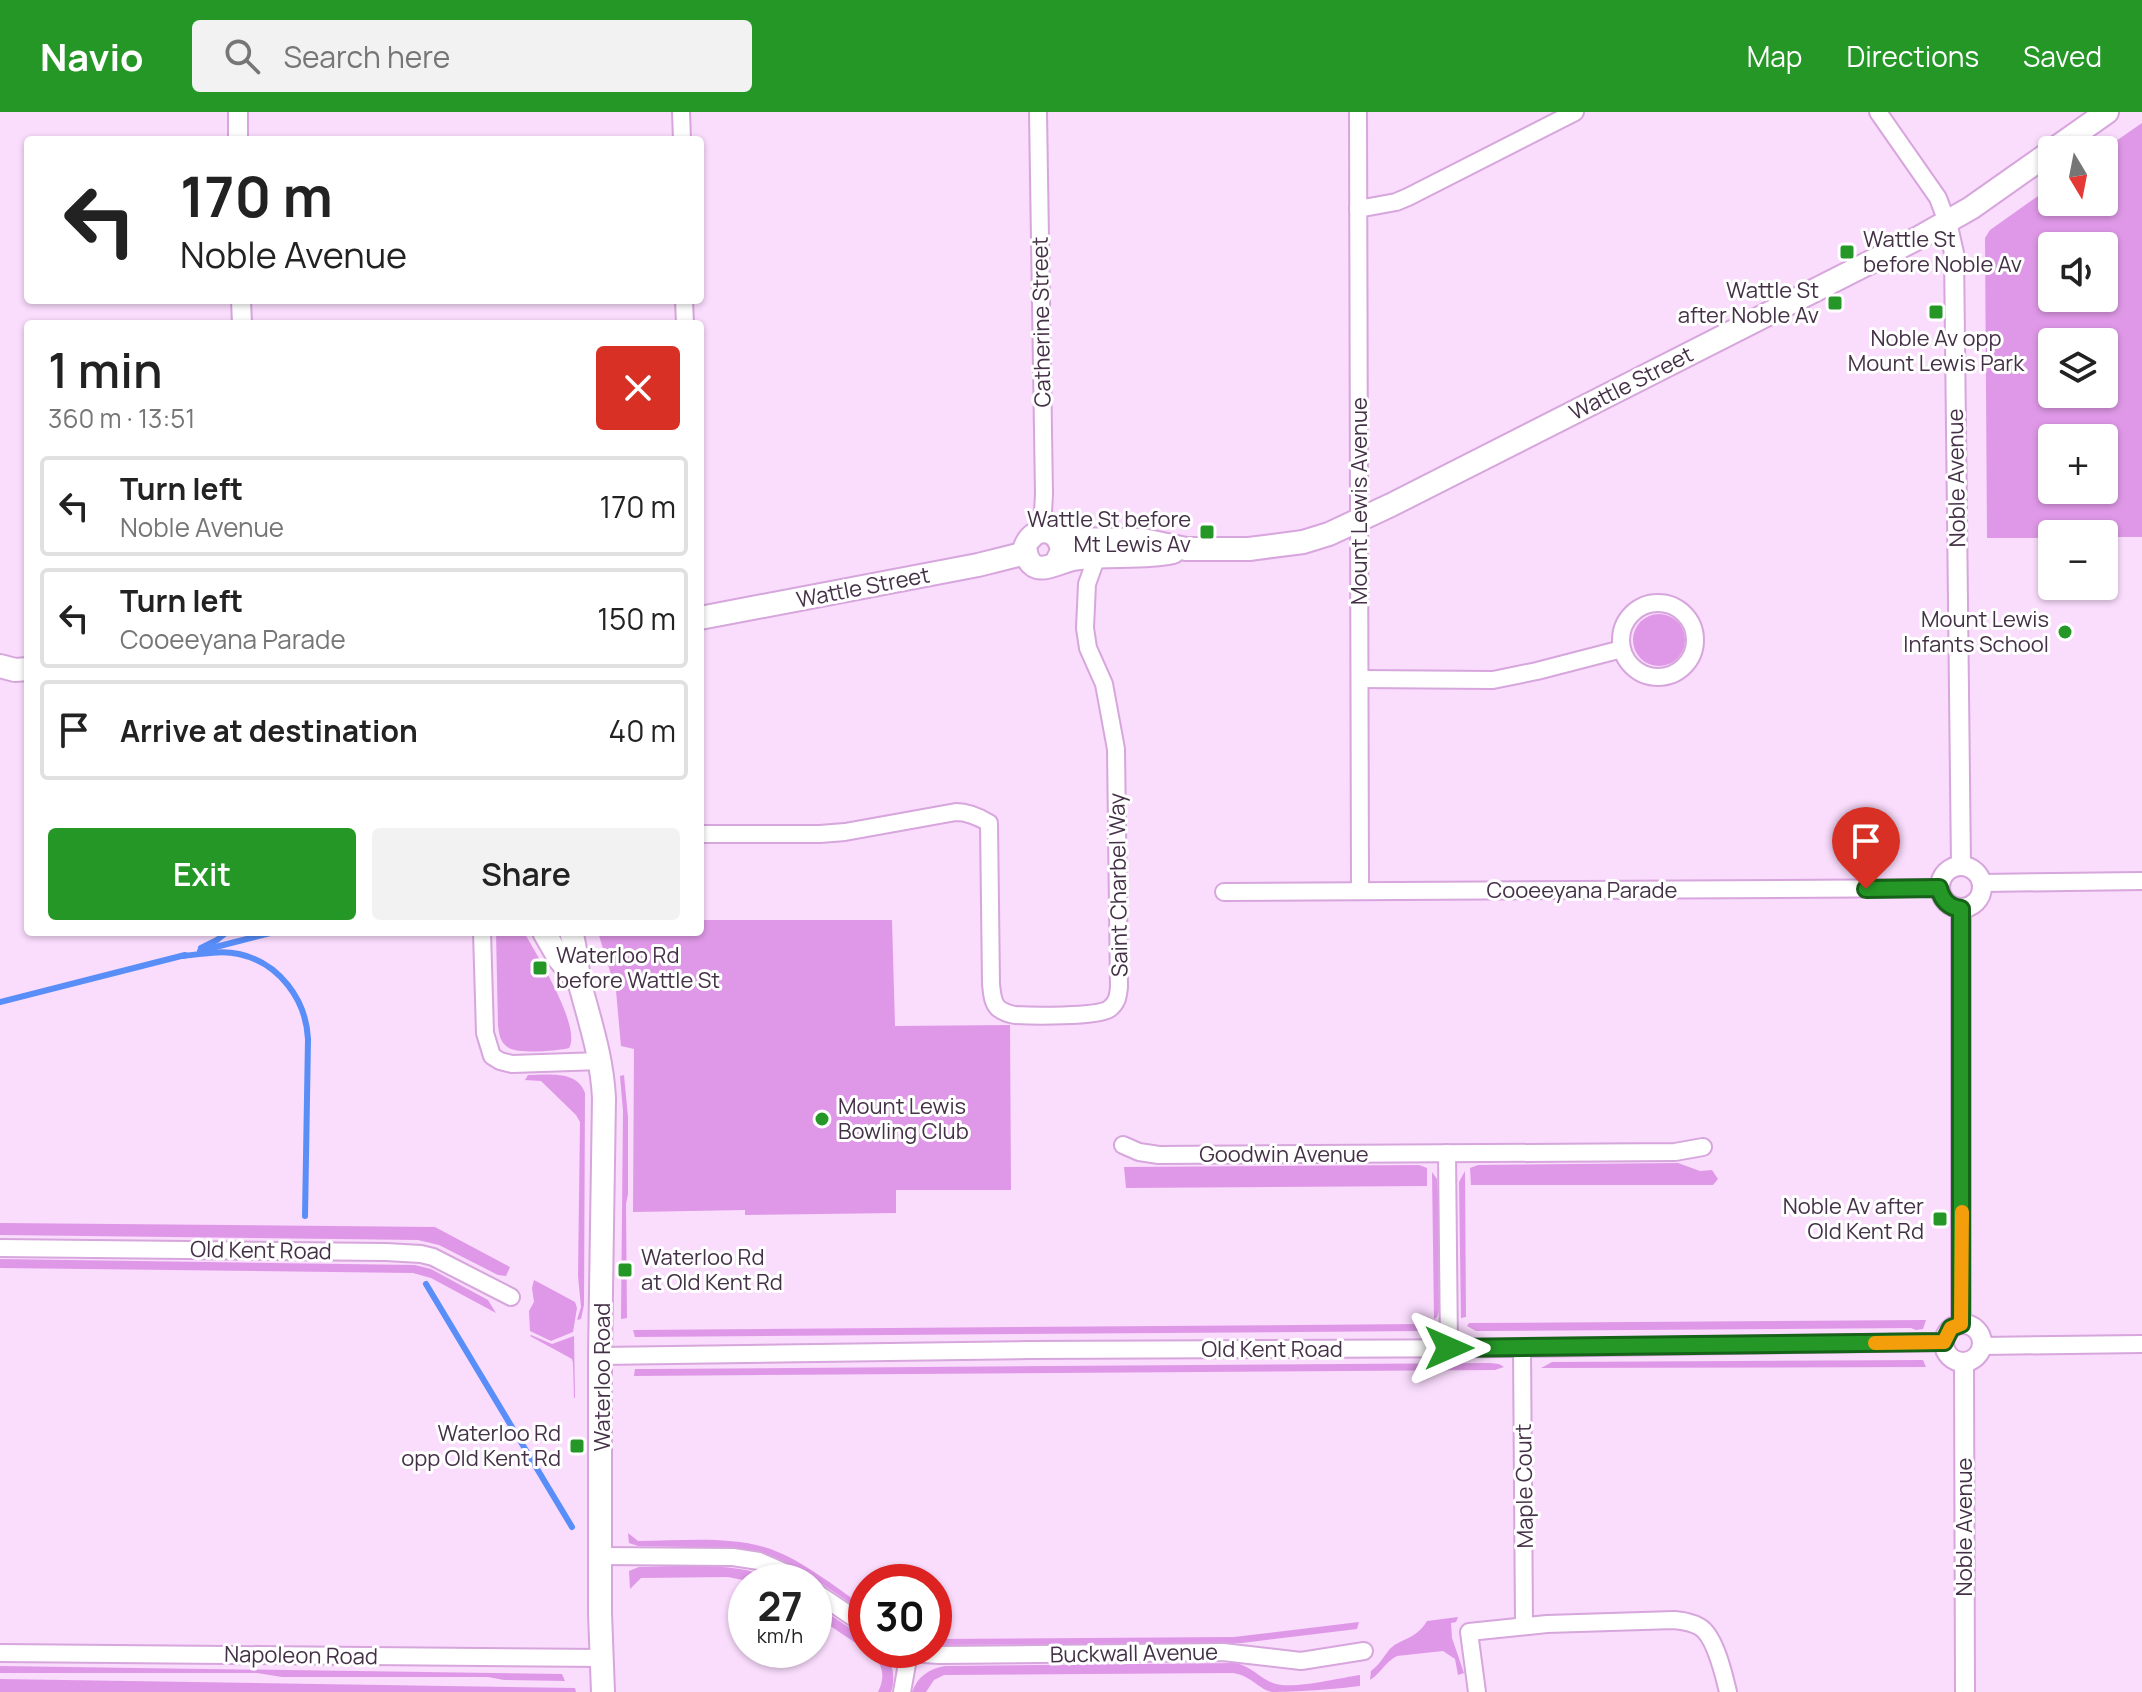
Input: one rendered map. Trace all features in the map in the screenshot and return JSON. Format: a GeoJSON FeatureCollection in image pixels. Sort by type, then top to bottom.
{"type":"FeatureCollection","features":[{"type":"Feature","properties":{"kind":"main road","name":"Wattle Street"},"geometry":{"type":"LineString","coordinates":[[2073,136],[2107,112]]}},
{"type":"Feature","properties":{"kind":"main road","name":"Wattle Street"},"geometry":{"type":"LineString","coordinates":[[1050,535],[1143,540],[1186,549],[1249,549],[1303,542],[1329,534],[1920,237],[1971,208],[2038,161]]}},
{"type":"Feature","properties":{"kind":"main road"},"geometry":{"type":"LineString","coordinates":[[1036,533],[1050,535],[1062,551],[1056,563],[1038,567],[1032,564],[1026,553],[1027,541],[1036,533]]}},
{"type":"Feature","properties":{"kind":"main road","name":"Wattle Street"},"geometry":{"type":"LineString","coordinates":[[1056,563],[1097,556],[1153,556],[1186,549]]}},
{"type":"Feature","properties":{"kind":"main road","name":"Wattle Street"},"geometry":{"type":"LineString","coordinates":[[704,617],[1026,553]]}},
{"type":"Feature","properties":{"kind":"main road","name":"Waterloo Road"},"geometry":{"type":"LineString","coordinates":[[546,936],[560,960],[580,984]]}},
{"type":"Feature","properties":{"kind":"main road","name":"Waterloo Road"},"geometry":{"type":"LineString","coordinates":[[572,936],[580,984],[601,1061],[604,1112],[600,1356],[603,1692]]}},
{"type":"Feature","properties":{"kind":"street"},"geometry":{"type":"LineString","coordinates":[[238,112],[238,136]]}},
{"type":"Feature","properties":{"kind":"street"},"geometry":{"type":"LineString","coordinates":[[681,112],[682,136]]}},
{"type":"Feature","properties":{"kind":"street","name":"Catherine Street"},"geometry":{"type":"LineString","coordinates":[[1038,112],[1044,494],[1050,535]]}},
{"type":"Feature","properties":{"kind":"street","name":"Mount Lewis Avenue"},"geometry":{"type":"LineString","coordinates":[[1358,112],[1360,891]]}},
{"type":"Feature","properties":{"kind":"street"},"geometry":{"type":"LineString","coordinates":[[1358,209],[1408,197],[1575,112]]}},
{"type":"Feature","properties":{"kind":"street","name":"Noble Avenue"},"geometry":{"type":"LineString","coordinates":[[1878,112],[1938,198],[1954,246],[1961,866]]}},
{"type":"Feature","properties":{"kind":"street","name":"Saint Charbel Way"},"geometry":{"type":"LineString","coordinates":[[704,834],[833,833],[956,812],[980,818],[989,823],[991,984],[995,1004],[1003,1011],[1016,1015],[1089,1014],[1112,1007],[1119,987],[1116,749],[1104,684],[1088,648],[1085,628],[1087,584],[1097,556]]}},
{"type":"Feature","properties":{"kind":"street"},"geometry":{"type":"LineString","coordinates":[[1664,603],[1675,607],[1689,619],[1693,630],[1694,643],[1689,660],[1675,672],[1664,676],[1652,676],[1635,669],[1622,649],[1624,625],[1630,615],[1646,605],[1664,603]]}},
{"type":"Feature","properties":{"kind":"street"},"geometry":{"type":"LineString","coordinates":[[1360,679],[1505,678],[1622,649]]}},
{"type":"Feature","properties":{"kind":"street"},"geometry":{"type":"LineString","coordinates":[[1961,866],[1972,869],[1982,883],[1981,896],[1977,901],[1961,909],[1948,905],[1939,888],[1943,875],[1961,866]]}},
{"type":"Feature","properties":{"kind":"street"},"geometry":{"type":"LineString","coordinates":[[1982,883],[2142,881]]}},
{"type":"Feature","properties":{"kind":"street","name":"Cooeeyana Parade"},"geometry":{"type":"LineString","coordinates":[[1224,892],[1939,888]]}},
{"type":"Feature","properties":{"kind":"street"},"geometry":{"type":"LineString","coordinates":[[1961,909],[1961,1324]]}},
{"type":"Feature","properties":{"kind":"street"},"geometry":{"type":"LineString","coordinates":[[482,936],[485,1033],[492,1056],[512,1064],[601,1061]]}},
{"type":"Feature","properties":{"kind":"street","name":"Goodwin Avenue"},"geometry":{"type":"LineString","coordinates":[[1123,1145],[1139,1152],[1159,1155],[1675,1152],[1703,1147]]}},
{"type":"Feature","properties":{"kind":"street"},"geometry":{"type":"LineString","coordinates":[[1447,1153],[1449,1348]]}},
{"type":"Feature","properties":{"kind":"street","name":"Old Kent Road"},"geometry":{"type":"LineString","coordinates":[[0,1248],[421,1254],[448,1263],[511,1297]]}},
{"type":"Feature","properties":{"kind":"street"},"geometry":{"type":"LineString","coordinates":[[1961,1324],[1977,1330],[1982,1346],[1974,1360],[1964,1363],[1951,1359],[1944,1342],[1951,1328],[1961,1324]]}},
{"type":"Feature","properties":{"kind":"street","name":"Old Kent Road"},"geometry":{"type":"LineString","coordinates":[[600,1356],[1944,1342]]}},
{"type":"Feature","properties":{"kind":"street"},"geometry":{"type":"LineString","coordinates":[[1982,1346],[2142,1344]]}},
{"type":"Feature","properties":{"kind":"street","name":"Maple Court"},"geometry":{"type":"LineString","coordinates":[[1522,1348],[1524,1625]]}},
{"type":"Feature","properties":{"kind":"street","name":"Noble Avenue"},"geometry":{"type":"LineString","coordinates":[[1964,1363],[1965,1692]]}},
{"type":"Feature","properties":{"kind":"street"},"geometry":{"type":"LineString","coordinates":[[601,1556],[720,1557],[765,1564]]}},
{"type":"Feature","properties":{"kind":"street"},"geometry":{"type":"LineString","coordinates":[[1477,1692],[1469,1632],[1524,1625],[1660,1621],[1692,1623],[1704,1629],[1711,1640],[1728,1692]]}},
{"type":"Feature","properties":{"kind":"street","name":"Buckwall Avenue"},"geometry":{"type":"LineString","coordinates":[[952,1655],[1239,1653],[1301,1661],[1364,1651]]}},
{"type":"Feature","properties":{"kind":"street","name":"Napoleon Road"},"geometry":{"type":"LineString","coordinates":[[0,1653],[602,1658]]}},
{"type":"Feature","properties":{"kind":"street"},"geometry":{"type":"LineString","coordinates":[[902,1692],[904,1668]]}},
{"type":"Feature","properties":{"kind":"shaded area"},"geometry":{"type":"Polygon","coordinates":[[[2142,123],[2142,537],[2118,537],[2118,520],[2038,520],[2038,538],[1987,538],[1985,238],[1990,230],[2038,196],[2038,216],[2118,216],[2118,140],[2142,123]]]}},
{"type":"Feature","properties":{"kind":"shaded area"},"geometry":{"type":"Polygon","coordinates":[[[1659,614],[1677,622],[1685,640],[1677,658],[1659,666],[1641,658],[1633,640],[1641,622],[1659,614]]]}},
{"type":"Feature","properties":{"kind":"shaded area","name":"Mount Lewis Bowling Club"},"geometry":{"type":"Polygon","coordinates":[[[704,920],[892,920],[895,1026],[1010,1025],[1011,1190],[896,1190],[896,1213],[745,1215],[745,1210],[633,1212],[634,1049],[621,1046],[616,991],[599,936],[704,936],[704,920]]]}},
{"type":"Feature","properties":{"kind":"shaded area"},"geometry":{"type":"Polygon","coordinates":[[[496,936],[526,936],[564,1008],[571,1038],[569,1048],[514,1050],[502,1041],[498,1025],[496,936]]]}},
{"type":"Feature","properties":{"kind":"shaded area"},"geometry":{"type":"Polygon","coordinates":[[[528,1075],[569,1077],[576,1080],[585,1093],[584,1305],[581,1319],[577,1320],[581,1307],[578,1276],[580,1122],[541,1081],[525,1080],[528,1075]]]}},
{"type":"Feature","properties":{"kind":"shaded area"},"geometry":{"type":"Polygon","coordinates":[[[624,1075],[628,1117],[627,1318],[621,1319],[623,1111],[620,1076],[624,1075]]]}},
{"type":"Feature","properties":{"kind":"shaded area"},"geometry":{"type":"Polygon","coordinates":[[[1678,1163],[1700,1171],[1712,1170],[1718,1179],[1713,1185],[1471,1185],[1470,1168],[1478,1165],[1678,1163]]]}},
{"type":"Feature","properties":{"kind":"shaded area"},"geometry":{"type":"Polygon","coordinates":[[[1419,1165],[1427,1168],[1427,1186],[1126,1188],[1124,1167],[1419,1165]]]}},
{"type":"Feature","properties":{"kind":"shaded area"},"geometry":{"type":"Polygon","coordinates":[[[1465,1171],[1466,1317],[1461,1318],[1459,1182],[1465,1171]]]}},
{"type":"Feature","properties":{"kind":"shaded area"},"geometry":{"type":"Polygon","coordinates":[[[1432,1172],[1437,1179],[1438,1192],[1439,1311],[1434,1319],[1432,1172]]]}},
{"type":"Feature","properties":{"kind":"shaded area"},"geometry":{"type":"Polygon","coordinates":[[[0,1223],[435,1227],[510,1267],[506,1276],[498,1275],[439,1245],[418,1240],[0,1235],[0,1223]]]}},
{"type":"Feature","properties":{"kind":"shaded area"},"geometry":{"type":"Polygon","coordinates":[[[0,1259],[415,1265],[431,1269],[488,1300],[496,1313],[431,1278],[413,1273],[0,1268],[0,1259]]]}},
{"type":"Feature","properties":{"kind":"shaded area"},"geometry":{"type":"Polygon","coordinates":[[[534,1280],[575,1302],[573,1332],[551,1341],[530,1331],[529,1311],[534,1302],[534,1280]]]}},
{"type":"Feature","properties":{"kind":"shaded area"},"geometry":{"type":"Polygon","coordinates":[[[1926,1320],[1923,1329],[1916,1330],[1476,1331],[1467,1326],[1469,1323],[1926,1320]]]}},
{"type":"Feature","properties":{"kind":"shaded area"},"geometry":{"type":"Polygon","coordinates":[[[1421,1324],[1420,1331],[635,1337],[633,1330],[1421,1324]]]}},
{"type":"Feature","properties":{"kind":"shaded area"},"geometry":{"type":"Polygon","coordinates":[[[531,1335],[552,1344],[574,1336],[575,1398],[572,1359],[531,1335]]]}},
{"type":"Feature","properties":{"kind":"shaded area"},"geometry":{"type":"Polygon","coordinates":[[[1923,1360],[1926,1367],[1541,1368],[1552,1362],[1923,1360]]]}},
{"type":"Feature","properties":{"kind":"shaded area"},"geometry":{"type":"Polygon","coordinates":[[[1490,1363],[1504,1367],[1495,1370],[634,1376],[635,1369],[1490,1363]]]}},
{"type":"Feature","properties":{"kind":"shaded area"},"geometry":{"type":"Polygon","coordinates":[[[628,1533],[638,1541],[717,1540],[764,1547],[800,1564],[788,1564],[735,1548],[638,1546],[629,1543],[628,1533]]]}},
{"type":"Feature","properties":{"kind":"shaded area"},"geometry":{"type":"Polygon","coordinates":[[[639,1567],[728,1568],[728,1577],[641,1578],[630,1589],[629,1571],[639,1567]]]}},
{"type":"Feature","properties":{"kind":"shaded area"},"geometry":{"type":"Polygon","coordinates":[[[832,1584],[848,1595],[848,1602],[832,1592],[832,1584]]]}},
{"type":"Feature","properties":{"kind":"shaded area"},"geometry":{"type":"Polygon","coordinates":[[[832,1616],[848,1627],[848,1638],[832,1627],[832,1616]]]}},
{"type":"Feature","properties":{"kind":"shaded area"},"geometry":{"type":"Polygon","coordinates":[[[1458,1617],[1456,1622],[1451,1623],[1452,1638],[1464,1673],[1458,1675],[1455,1659],[1443,1651],[1397,1656],[1370,1680],[1371,1671],[1389,1650],[1413,1636],[1427,1621],[1458,1617]]]}},
{"type":"Feature","properties":{"kind":"shaded area"},"geometry":{"type":"Polygon","coordinates":[[[1359,1622],[1357,1629],[1242,1643],[952,1645],[952,1639],[1234,1637],[1359,1622]]]}},
{"type":"Feature","properties":{"kind":"shaded area"},"geometry":{"type":"Polygon","coordinates":[[[1236,1663],[1276,1684],[1305,1684],[1360,1675],[1360,1686],[1272,1692],[1233,1673],[944,1675],[934,1680],[926,1692],[912,1692],[925,1674],[952,1666],[1236,1663]]]}},
{"type":"Feature","properties":{"kind":"shaded area"},"geometry":{"type":"Polygon","coordinates":[[[0,1666],[562,1674],[565,1681],[488,1677],[282,1677],[257,1673],[0,1673],[0,1666]]]}},
{"type":"Feature","properties":{"kind":"shaded area"},"geometry":{"type":"Polygon","coordinates":[[[892,1668],[891,1692],[878,1692],[882,1680],[881,1669],[892,1668]]]}},
{"type":"Feature","properties":{"kind":"shaded area"},"geometry":{"type":"Polygon","coordinates":[[[0,1679],[575,1688],[576,1692],[0,1692],[0,1679]]]}},
{"type":"Feature","properties":{"kind":"waterway"},"geometry":{"type":"LineString","coordinates":[[201,948],[222,936]]}},
{"type":"Feature","properties":{"kind":"waterway"},"geometry":{"type":"LineString","coordinates":[[200,951],[258,936]]}},
{"type":"Feature","properties":{"kind":"waterway"},"geometry":{"type":"LineString","coordinates":[[183,956],[225,952],[253,959],[278,974],[296,997],[308,1039],[305,1216]]}},
{"type":"Feature","properties":{"kind":"waterway"},"geometry":{"type":"LineString","coordinates":[[0,1002],[185,955]]}},
{"type":"Feature","properties":{"kind":"waterway"},"geometry":{"type":"LineString","coordinates":[[426,1284],[572,1527]]}},
{"type":"Feature","properties":{"kind":"slow traffic"},"geometry":{"type":"LineString","coordinates":[[1875,1343],[1944,1342],[1947,1332],[1961,1324],[1962,1212]]}},
{"type":"Feature","properties":{"kind":"place","name":"Wattle St before Noble Av"},"geometry":{"type":"Point","coordinates":[1847,252]}},
{"type":"Feature","properties":{"kind":"place","name":"Wattle St after Noble Av"},"geometry":{"type":"Point","coordinates":[1835,303]}},
{"type":"Feature","properties":{"kind":"place","name":"Noble Av opp Mount Lewis Park"},"geometry":{"type":"Point","coordinates":[1936,312]}},
{"type":"Feature","properties":{"kind":"place","name":"Wattle St before Mt Lewis Av"},"geometry":{"type":"Point","coordinates":[1207,532]}},
{"type":"Feature","properties":{"kind":"place","name":"Mount Lewis Infants School"},"geometry":{"type":"Point","coordinates":[2065,632]}},
{"type":"Feature","properties":{"kind":"place","name":"Waterloo Rd before Wattle St"},"geometry":{"type":"Point","coordinates":[540,968]}},
{"type":"Feature","properties":{"kind":"place","name":"Mount Lewis Bowling Club"},"geometry":{"type":"Point","coordinates":[822,1119]}},
{"type":"Feature","properties":{"kind":"place","name":"Noble Av after Old Kent Rd"},"geometry":{"type":"Point","coordinates":[1940,1219]}},
{"type":"Feature","properties":{"kind":"place","name":"Waterloo Rd at Old Kent Rd"},"geometry":{"type":"Point","coordinates":[625,1270]}},
{"type":"Feature","properties":{"kind":"place","name":"Waterloo Rd opp Old Kent Rd"},"geometry":{"type":"Point","coordinates":[577,1446]}},
{"type":"Feature","properties":{"kind":"route"},"geometry":{"type":"LineString","coordinates":[[1449,1348],[1944,1342],[1947,1332],[1961,1324],[1961,909],[1948,905],[1939,888],[1866,889]]}}]}
